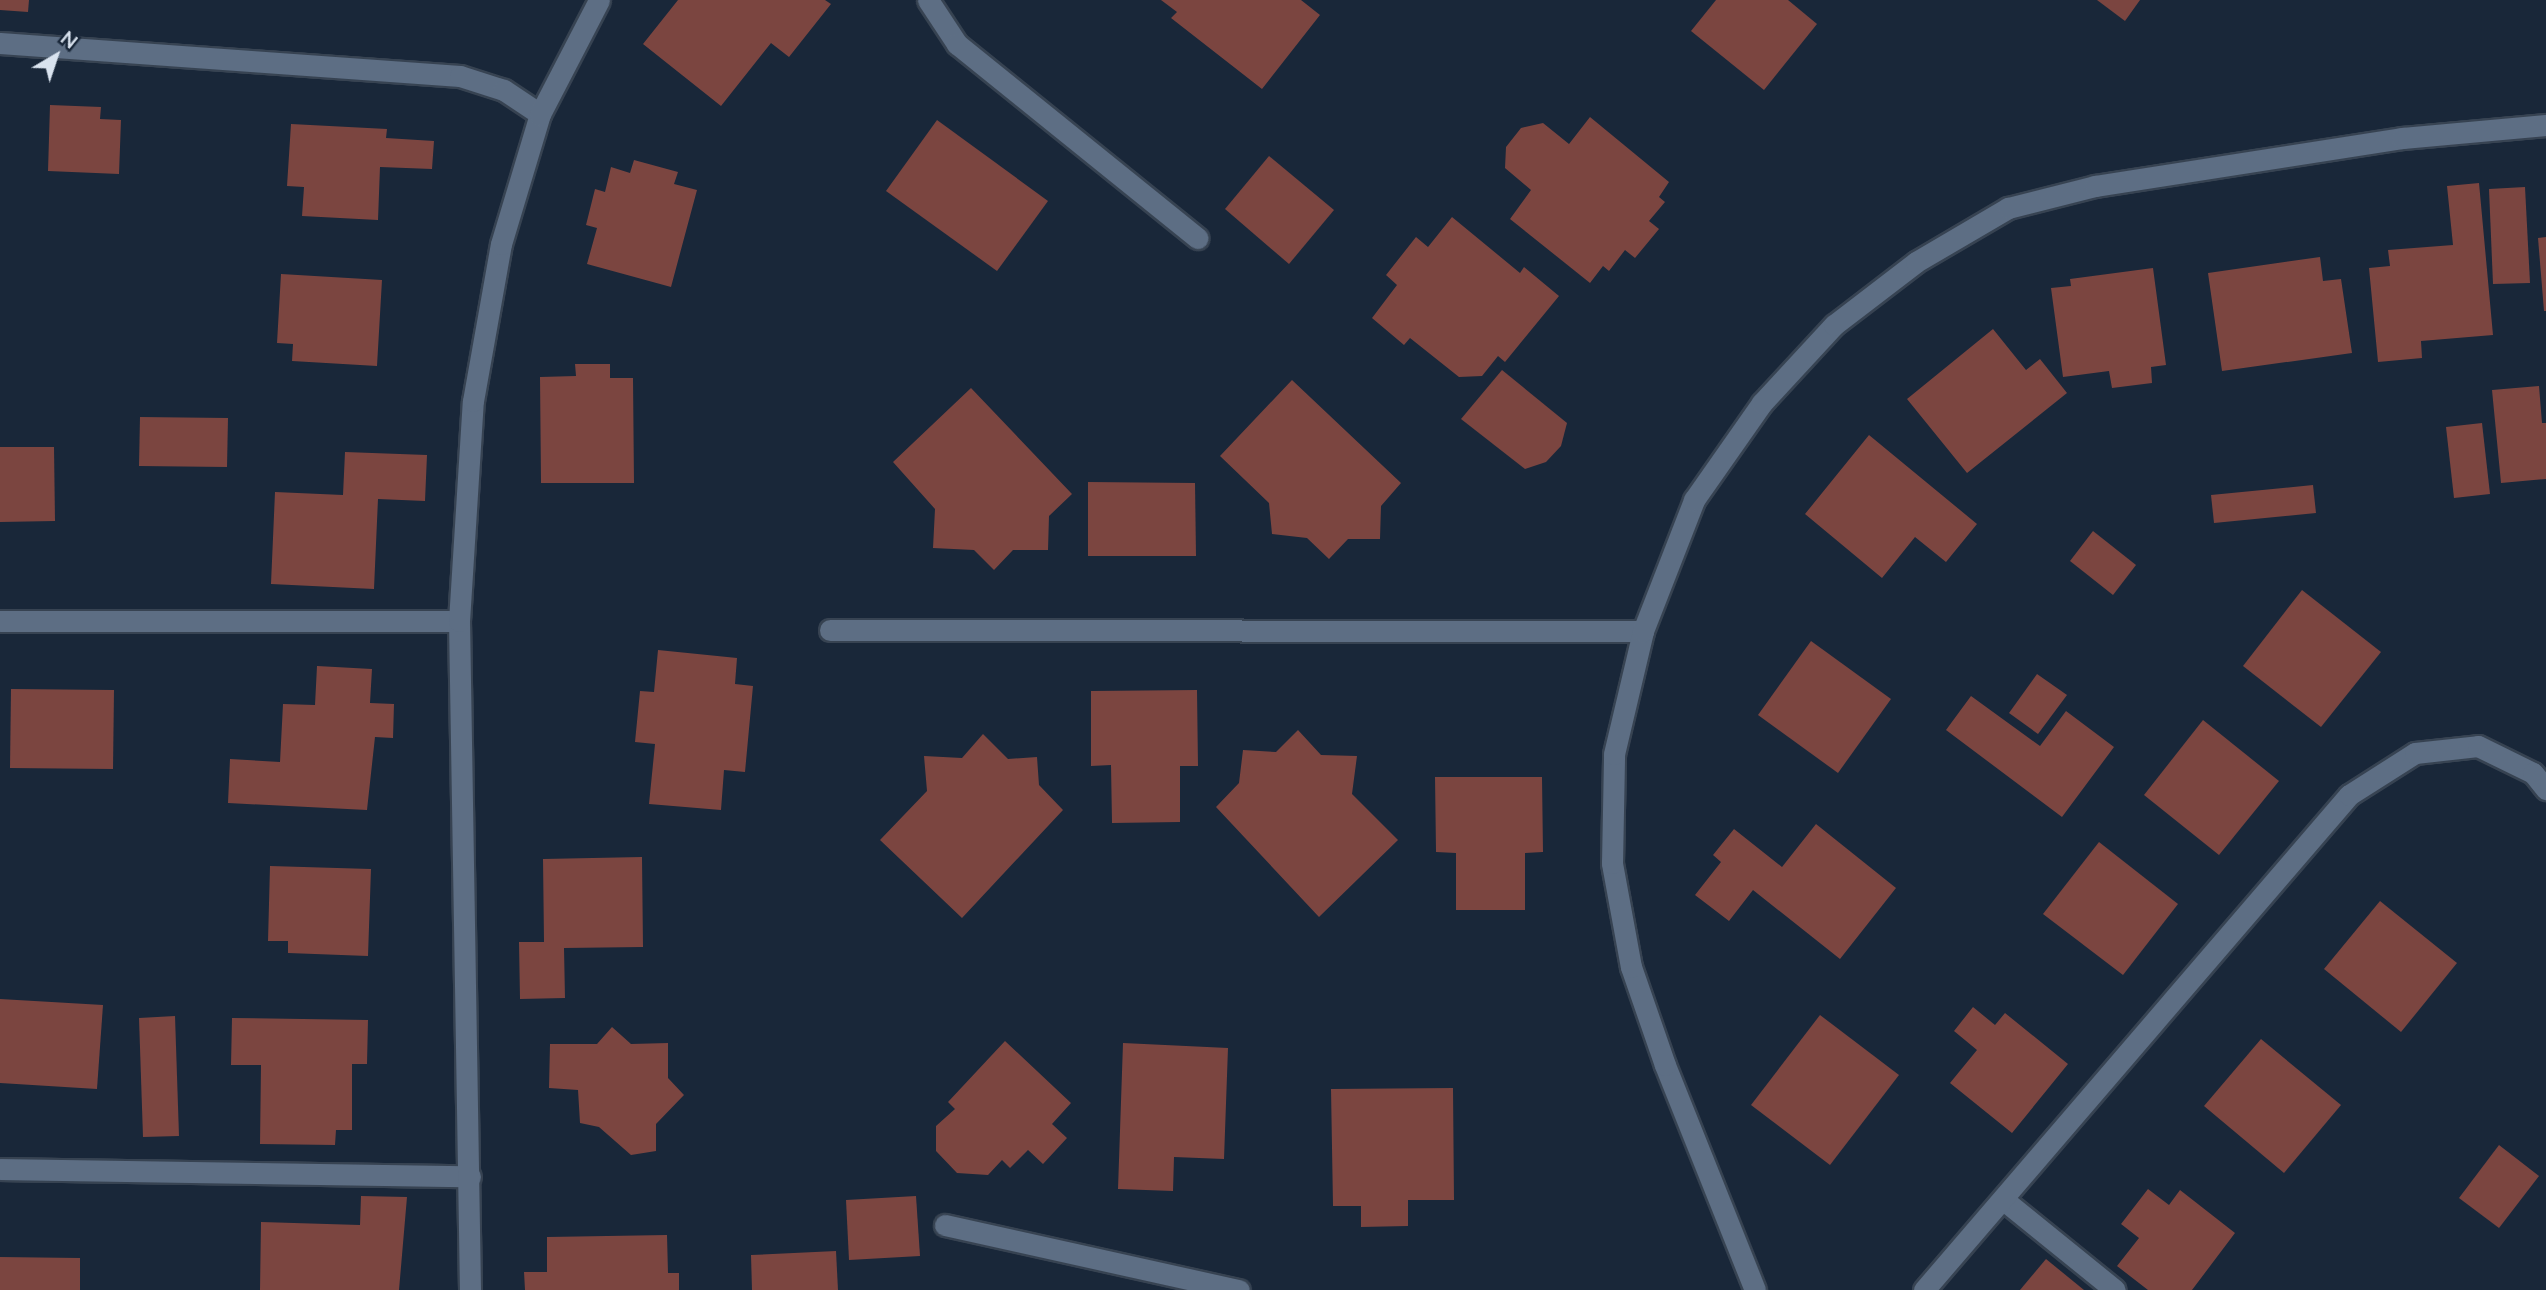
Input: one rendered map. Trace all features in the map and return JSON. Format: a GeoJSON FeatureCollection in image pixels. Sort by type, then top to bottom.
{"type":"FeatureCollection","features":[{"type":"Feature","properties":{"kind":"street"},"geometry":{"type":"LineString","coordinates":[[470,1290],[459,621],[473,401],[502,244],[540,114],[599,0]]}},
{"type":"Feature","properties":{"kind":"street"},"geometry":{"type":"LineString","coordinates":[[928,0],[957,44],[1197,238]]}},
{"type":"Feature","properties":{"kind":"street"},"geometry":{"type":"LineString","coordinates":[[0,43],[460,76],[504,90],[540,114]]}},
{"type":"Feature","properties":{"kind":"street"},"geometry":{"type":"LineString","coordinates":[[1755,1290],[1665,1065],[1631,967],[1612,863],[1614,754],[1643,631],[1694,500],[1762,402],[1834,325],[1916,262],[2008,208],[2095,186],[2348,146],[2546,125]]}},
{"type":"Feature","properties":{"kind":"street"},"geometry":{"type":"LineString","coordinates":[[0,621],[459,621]]}},
{"type":"Feature","properties":{"kind":"street"},"geometry":{"type":"LineString","coordinates":[[830,631],[1643,631]]}},
{"type":"Feature","properties":{"kind":"street"},"geometry":{"type":"LineString","coordinates":[[1924,1290],[2005,1201],[2349,795],[2415,753],[2478,746],[2533,773],[2546,789]]}},
{"type":"Feature","properties":{"kind":"street"},"geometry":{"type":"LineString","coordinates":[[0,1169],[470,1176]]}},
{"type":"Feature","properties":{"kind":"street"},"geometry":{"type":"LineString","coordinates":[[2005,1201],[2115,1290]]}},
{"type":"Feature","properties":{"kind":"street"},"geometry":{"type":"LineString","coordinates":[[945,1225],[1239,1290]]}},
{"type":"Feature","properties":{"kind":"building"},"geometry":{"type":"Polygon","coordinates":[[[0,0],[29,0],[28,12],[0,10],[0,0]]]}},
{"type":"Feature","properties":{"kind":"building"},"geometry":{"type":"Polygon","coordinates":[[[678,0],[825,0],[831,4],[789,57],[771,43],[721,106],[643,44],[678,0]]]}},
{"type":"Feature","properties":{"kind":"building"},"geometry":{"type":"Polygon","coordinates":[[[1161,0],[1301,0],[1320,15],[1262,89],[1171,18],[1177,12],[1161,0]]]}},
{"type":"Feature","properties":{"kind":"building"},"geometry":{"type":"Polygon","coordinates":[[[1716,0],[1788,0],[1817,24],[1764,90],[1691,31],[1716,0]]]}},
{"type":"Feature","properties":{"kind":"building"},"geometry":{"type":"Polygon","coordinates":[[[2097,0],[2140,0],[2125,21],[2097,0]]]}},
{"type":"Feature","properties":{"kind":"building"},"geometry":{"type":"Polygon","coordinates":[[[50,105],[101,107],[100,119],[121,120],[119,174],[48,171],[50,105]]]}},
{"type":"Feature","properties":{"kind":"building"},"geometry":{"type":"Polygon","coordinates":[[[1590,117],[1669,182],[1659,197],[1665,202],[1649,221],[1659,229],[1635,258],[1625,250],[1609,271],[1603,266],[1590,283],[1510,219],[1531,190],[1505,168],[1506,147],[1521,128],[1543,123],[1569,144],[1590,117]]]}},
{"type":"Feature","properties":{"kind":"building"},"geometry":{"type":"Polygon","coordinates":[[[937,120],[1048,201],[997,271],[886,191],[937,120]]]}},
{"type":"Feature","properties":{"kind":"building"},"geometry":{"type":"Polygon","coordinates":[[[291,124],[387,129],[386,138],[434,141],[432,169],[380,167],[378,220],[302,216],[304,187],[287,186],[291,124]]]}},
{"type":"Feature","properties":{"kind":"building"},"geometry":{"type":"Polygon","coordinates":[[[1269,156],[1334,210],[1289,264],[1225,209],[1269,156]]]}},
{"type":"Feature","properties":{"kind":"building"},"geometry":{"type":"Polygon","coordinates":[[[634,160],[678,172],[674,184],[697,190],[671,287],[587,264],[597,228],[586,225],[595,189],[605,192],[611,167],[630,173],[634,160]]]}},
{"type":"Feature","properties":{"kind":"building"},"geometry":{"type":"Polygon","coordinates":[[[2479,183],[2493,335],[2421,341],[2422,358],[2378,362],[2369,268],[2390,266],[2388,250],[2453,245],[2447,186],[2479,183]]]}},
{"type":"Feature","properties":{"kind":"building"},"geometry":{"type":"Polygon","coordinates":[[[2525,187],[2530,283],[2493,284],[2489,189],[2525,187]]]}},
{"type":"Feature","properties":{"kind":"building"},"geometry":{"type":"Polygon","coordinates":[[[1452,217],[1520,273],[1524,267],[1559,296],[1505,362],[1498,356],[1482,376],[1459,377],[1410,338],[1404,345],[1372,318],[1397,285],[1386,275],[1416,237],[1428,247],[1452,217]]]}},
{"type":"Feature","properties":{"kind":"building"},"geometry":{"type":"Polygon","coordinates":[[[2546,237],[2546,311],[2544,311],[2538,238],[2546,237]]]}},
{"type":"Feature","properties":{"kind":"building"},"geometry":{"type":"Polygon","coordinates":[[[2320,257],[2323,281],[2341,279],[2352,353],[2222,371],[2208,273],[2320,257]]]}},
{"type":"Feature","properties":{"kind":"building"},"geometry":{"type":"Polygon","coordinates":[[[2153,268],[2166,365],[2151,367],[2152,383],[2112,388],[2109,371],[2063,377],[2051,288],[2071,286],[2070,279],[2153,268]]]}},
{"type":"Feature","properties":{"kind":"building"},"geometry":{"type":"Polygon","coordinates":[[[281,274],[382,280],[377,366],[292,361],[293,344],[277,343],[281,274]]]}},
{"type":"Feature","properties":{"kind":"building"},"geometry":{"type":"Polygon","coordinates":[[[1993,329],[2026,370],[2040,359],[2067,393],[1967,473],[1907,399],[1993,329]]]}},
{"type":"Feature","properties":{"kind":"building"},"geometry":{"type":"Polygon","coordinates":[[[575,364],[610,364],[610,378],[633,378],[634,483],[541,483],[540,377],[576,376],[575,364]]]}},
{"type":"Feature","properties":{"kind":"building"},"geometry":{"type":"Polygon","coordinates":[[[1502,370],[1567,423],[1561,446],[1546,462],[1525,469],[1461,419],[1502,370]]]}},
{"type":"Feature","properties":{"kind":"building"},"geometry":{"type":"Polygon","coordinates":[[[1292,380],[1401,483],[1381,506],[1380,539],[1348,539],[1329,559],[1307,538],[1272,534],[1269,503],[1220,456],[1292,380]]]}},
{"type":"Feature","properties":{"kind":"building"},"geometry":{"type":"Polygon","coordinates":[[[2539,386],[2542,423],[2546,423],[2546,479],[2501,483],[2492,390],[2539,386]]]}},
{"type":"Feature","properties":{"kind":"building"},"geometry":{"type":"Polygon","coordinates":[[[971,388],[1072,494],[1049,516],[1048,550],[1013,550],[994,570],[974,550],[933,548],[935,509],[893,462],[971,388]]]}},
{"type":"Feature","properties":{"kind":"building"},"geometry":{"type":"Polygon","coordinates":[[[140,417],[228,418],[227,467],[139,466],[140,417]]]}},
{"type":"Feature","properties":{"kind":"building"},"geometry":{"type":"Polygon","coordinates":[[[2482,423],[2490,494],[2454,498],[2446,427],[2482,423]]]}},
{"type":"Feature","properties":{"kind":"building"},"geometry":{"type":"Polygon","coordinates":[[[1869,435],[1977,524],[1946,562],[1915,537],[1882,578],[1805,514],[1869,435]]]}},
{"type":"Feature","properties":{"kind":"building"},"geometry":{"type":"Polygon","coordinates":[[[0,447],[54,447],[55,521],[0,522],[0,447]]]}},
{"type":"Feature","properties":{"kind":"building"},"geometry":{"type":"Polygon","coordinates":[[[345,452],[427,455],[425,501],[378,499],[374,589],[271,584],[275,492],[343,495],[345,452]]]}},
{"type":"Feature","properties":{"kind":"building"},"geometry":{"type":"Polygon","coordinates":[[[1088,482],[1195,483],[1196,556],[1088,556],[1088,482]]]}},
{"type":"Feature","properties":{"kind":"building"},"geometry":{"type":"Polygon","coordinates":[[[2313,485],[2316,513],[2214,523],[2211,495],[2313,485]]]}},
{"type":"Feature","properties":{"kind":"building"},"geometry":{"type":"Polygon","coordinates":[[[2093,531],[2136,565],[2113,595],[2070,561],[2093,531]]]}},
{"type":"Feature","properties":{"kind":"building"},"geometry":{"type":"Polygon","coordinates":[[[2302,590],[2381,652],[2321,727],[2243,666],[2302,590]]]}},
{"type":"Feature","properties":{"kind":"building"},"geometry":{"type":"Polygon","coordinates":[[[1811,641],[1891,699],[1838,773],[1758,715],[1811,641]]]}},
{"type":"Feature","properties":{"kind":"building"},"geometry":{"type":"Polygon","coordinates":[[[658,650],[737,658],[735,684],[753,686],[745,772],[724,770],[721,810],[649,804],[655,744],[635,742],[640,691],[654,692],[658,650]]]}},
{"type":"Feature","properties":{"kind":"building"},"geometry":{"type":"Polygon","coordinates":[[[317,666],[372,669],[370,703],[394,704],[393,738],[375,737],[367,810],[228,803],[230,759],[280,762],[283,704],[315,705],[317,666]]]}},
{"type":"Feature","properties":{"kind":"building"},"geometry":{"type":"Polygon","coordinates":[[[2037,674],[2067,695],[2038,734],[2009,713],[2037,674]]]}},
{"type":"Feature","properties":{"kind":"building"},"geometry":{"type":"Polygon","coordinates":[[[11,689],[114,690],[113,769],[10,768],[11,689]]]}},
{"type":"Feature","properties":{"kind":"building"},"geometry":{"type":"Polygon","coordinates":[[[1197,690],[1198,766],[1180,766],[1180,822],[1112,823],[1111,765],[1091,766],[1091,691],[1197,690]]]}},
{"type":"Feature","properties":{"kind":"building"},"geometry":{"type":"Polygon","coordinates":[[[1971,696],[2040,746],[2066,711],[2114,747],[2062,817],[1946,730],[1971,696]]]}},
{"type":"Feature","properties":{"kind":"building"},"geometry":{"type":"Polygon","coordinates":[[[2203,720],[2279,781],[2219,855],[2144,795],[2203,720]]]}},
{"type":"Feature","properties":{"kind":"building"},"geometry":{"type":"Polygon","coordinates":[[[1298,730],[1321,755],[1357,756],[1352,794],[1398,840],[1319,917],[1216,807],[1239,783],[1243,750],[1276,752],[1298,730]]]}},
{"type":"Feature","properties":{"kind":"building"},"geometry":{"type":"Polygon","coordinates":[[[983,734],[1008,759],[1037,757],[1039,785],[1063,810],[962,918],[880,840],[927,791],[924,756],[962,758],[983,734]]]}},
{"type":"Feature","properties":{"kind":"building"},"geometry":{"type":"Polygon","coordinates":[[[1435,777],[1542,777],[1543,852],[1525,853],[1525,910],[1456,910],[1456,853],[1436,852],[1435,777]]]}},
{"type":"Feature","properties":{"kind":"building"},"geometry":{"type":"Polygon","coordinates":[[[1816,824],[1896,888],[1840,959],[1753,890],[1729,921],[1695,895],[1721,862],[1713,855],[1734,829],[1782,867],[1816,824]]]}},
{"type":"Feature","properties":{"kind":"building"},"geometry":{"type":"Polygon","coordinates":[[[2099,842],[2178,904],[2123,975],[2043,914],[2099,842]]]}},
{"type":"Feature","properties":{"kind":"building"},"geometry":{"type":"Polygon","coordinates":[[[642,857],[643,947],[564,948],[565,998],[520,999],[519,942],[544,942],[543,859],[642,857]]]}},
{"type":"Feature","properties":{"kind":"building"},"geometry":{"type":"Polygon","coordinates":[[[270,866],[371,869],[368,956],[288,953],[288,941],[268,941],[270,866]]]}},
{"type":"Feature","properties":{"kind":"building"},"geometry":{"type":"Polygon","coordinates":[[[2380,901],[2457,963],[2401,1032],[2324,969],[2380,901]]]}},
{"type":"Feature","properties":{"kind":"building"},"geometry":{"type":"Polygon","coordinates":[[[0,999],[103,1005],[97,1089],[0,1083],[0,999]]]}},
{"type":"Feature","properties":{"kind":"building"},"geometry":{"type":"Polygon","coordinates":[[[1973,1007],[1995,1025],[2005,1013],[2068,1064],[2012,1133],[1950,1083],[1977,1050],[1954,1031],[1973,1007]]]}},
{"type":"Feature","properties":{"kind":"building"},"geometry":{"type":"Polygon","coordinates":[[[1820,1015],[1899,1075],[1830,1165],[1751,1105],[1820,1015]]]}},
{"type":"Feature","properties":{"kind":"building"},"geometry":{"type":"Polygon","coordinates":[[[175,1016],[179,1136],[143,1137],[139,1018],[175,1016]]]}},
{"type":"Feature","properties":{"kind":"building"},"geometry":{"type":"Polygon","coordinates":[[[232,1018],[368,1020],[367,1064],[352,1064],[352,1130],[336,1130],[335,1145],[260,1144],[261,1065],[231,1065],[232,1018]]]}},
{"type":"Feature","properties":{"kind":"building"},"geometry":{"type":"Polygon","coordinates":[[[612,1027],[631,1044],[668,1043],[668,1078],[684,1095],[656,1124],[656,1151],[631,1155],[599,1127],[580,1123],[578,1090],[549,1088],[550,1044],[597,1044],[612,1027]]]}},
{"type":"Feature","properties":{"kind":"building"},"geometry":{"type":"Polygon","coordinates":[[[2261,1039],[2341,1105],[2284,1173],[2204,1106],[2261,1039]]]}},
{"type":"Feature","properties":{"kind":"building"},"geometry":{"type":"Polygon","coordinates":[[[1005,1041],[1071,1103],[1052,1124],[1067,1138],[1043,1164],[1028,1150],[1010,1168],[1002,1160],[988,1175],[957,1173],[936,1151],[936,1126],[955,1109],[948,1102],[1005,1041]]]}},
{"type":"Feature","properties":{"kind":"building"},"geometry":{"type":"Polygon","coordinates":[[[1123,1043],[1228,1048],[1224,1159],[1174,1157],[1173,1191],[1118,1189],[1123,1043]]]}},
{"type":"Feature","properties":{"kind":"building"},"geometry":{"type":"Polygon","coordinates":[[[1453,1088],[1454,1200],[1408,1200],[1408,1226],[1361,1227],[1361,1206],[1333,1206],[1331,1089],[1453,1088]]]}},
{"type":"Feature","properties":{"kind":"building"},"geometry":{"type":"Polygon","coordinates":[[[2499,1145],[2539,1176],[2499,1228],[2459,1198],[2499,1145]]]}},
{"type":"Feature","properties":{"kind":"building"},"geometry":{"type":"Polygon","coordinates":[[[2148,1189],[2169,1205],[2180,1190],[2235,1233],[2192,1290],[2148,1290],[2117,1266],[2139,1238],[2121,1224],[2148,1189]]]}},
{"type":"Feature","properties":{"kind":"building"},"geometry":{"type":"Polygon","coordinates":[[[361,1196],[407,1197],[399,1290],[260,1290],[261,1222],[360,1225],[361,1196]]]}},
{"type":"Feature","properties":{"kind":"building"},"geometry":{"type":"Polygon","coordinates":[[[916,1196],[920,1256],[849,1260],[846,1200],[916,1196]]]}},
{"type":"Feature","properties":{"kind":"building"},"geometry":{"type":"Polygon","coordinates":[[[667,1235],[668,1273],[679,1273],[679,1290],[525,1290],[524,1272],[547,1272],[547,1237],[667,1235]]]}},
{"type":"Feature","properties":{"kind":"building"},"geometry":{"type":"Polygon","coordinates":[[[836,1251],[838,1290],[752,1290],[751,1255],[836,1251]]]}},
{"type":"Feature","properties":{"kind":"building"},"geometry":{"type":"Polygon","coordinates":[[[0,1257],[80,1258],[80,1290],[0,1290],[0,1257]]]}},
{"type":"Feature","properties":{"kind":"building"},"geometry":{"type":"Polygon","coordinates":[[[2046,1259],[2084,1290],[2020,1290],[2046,1259]]]}}]}
